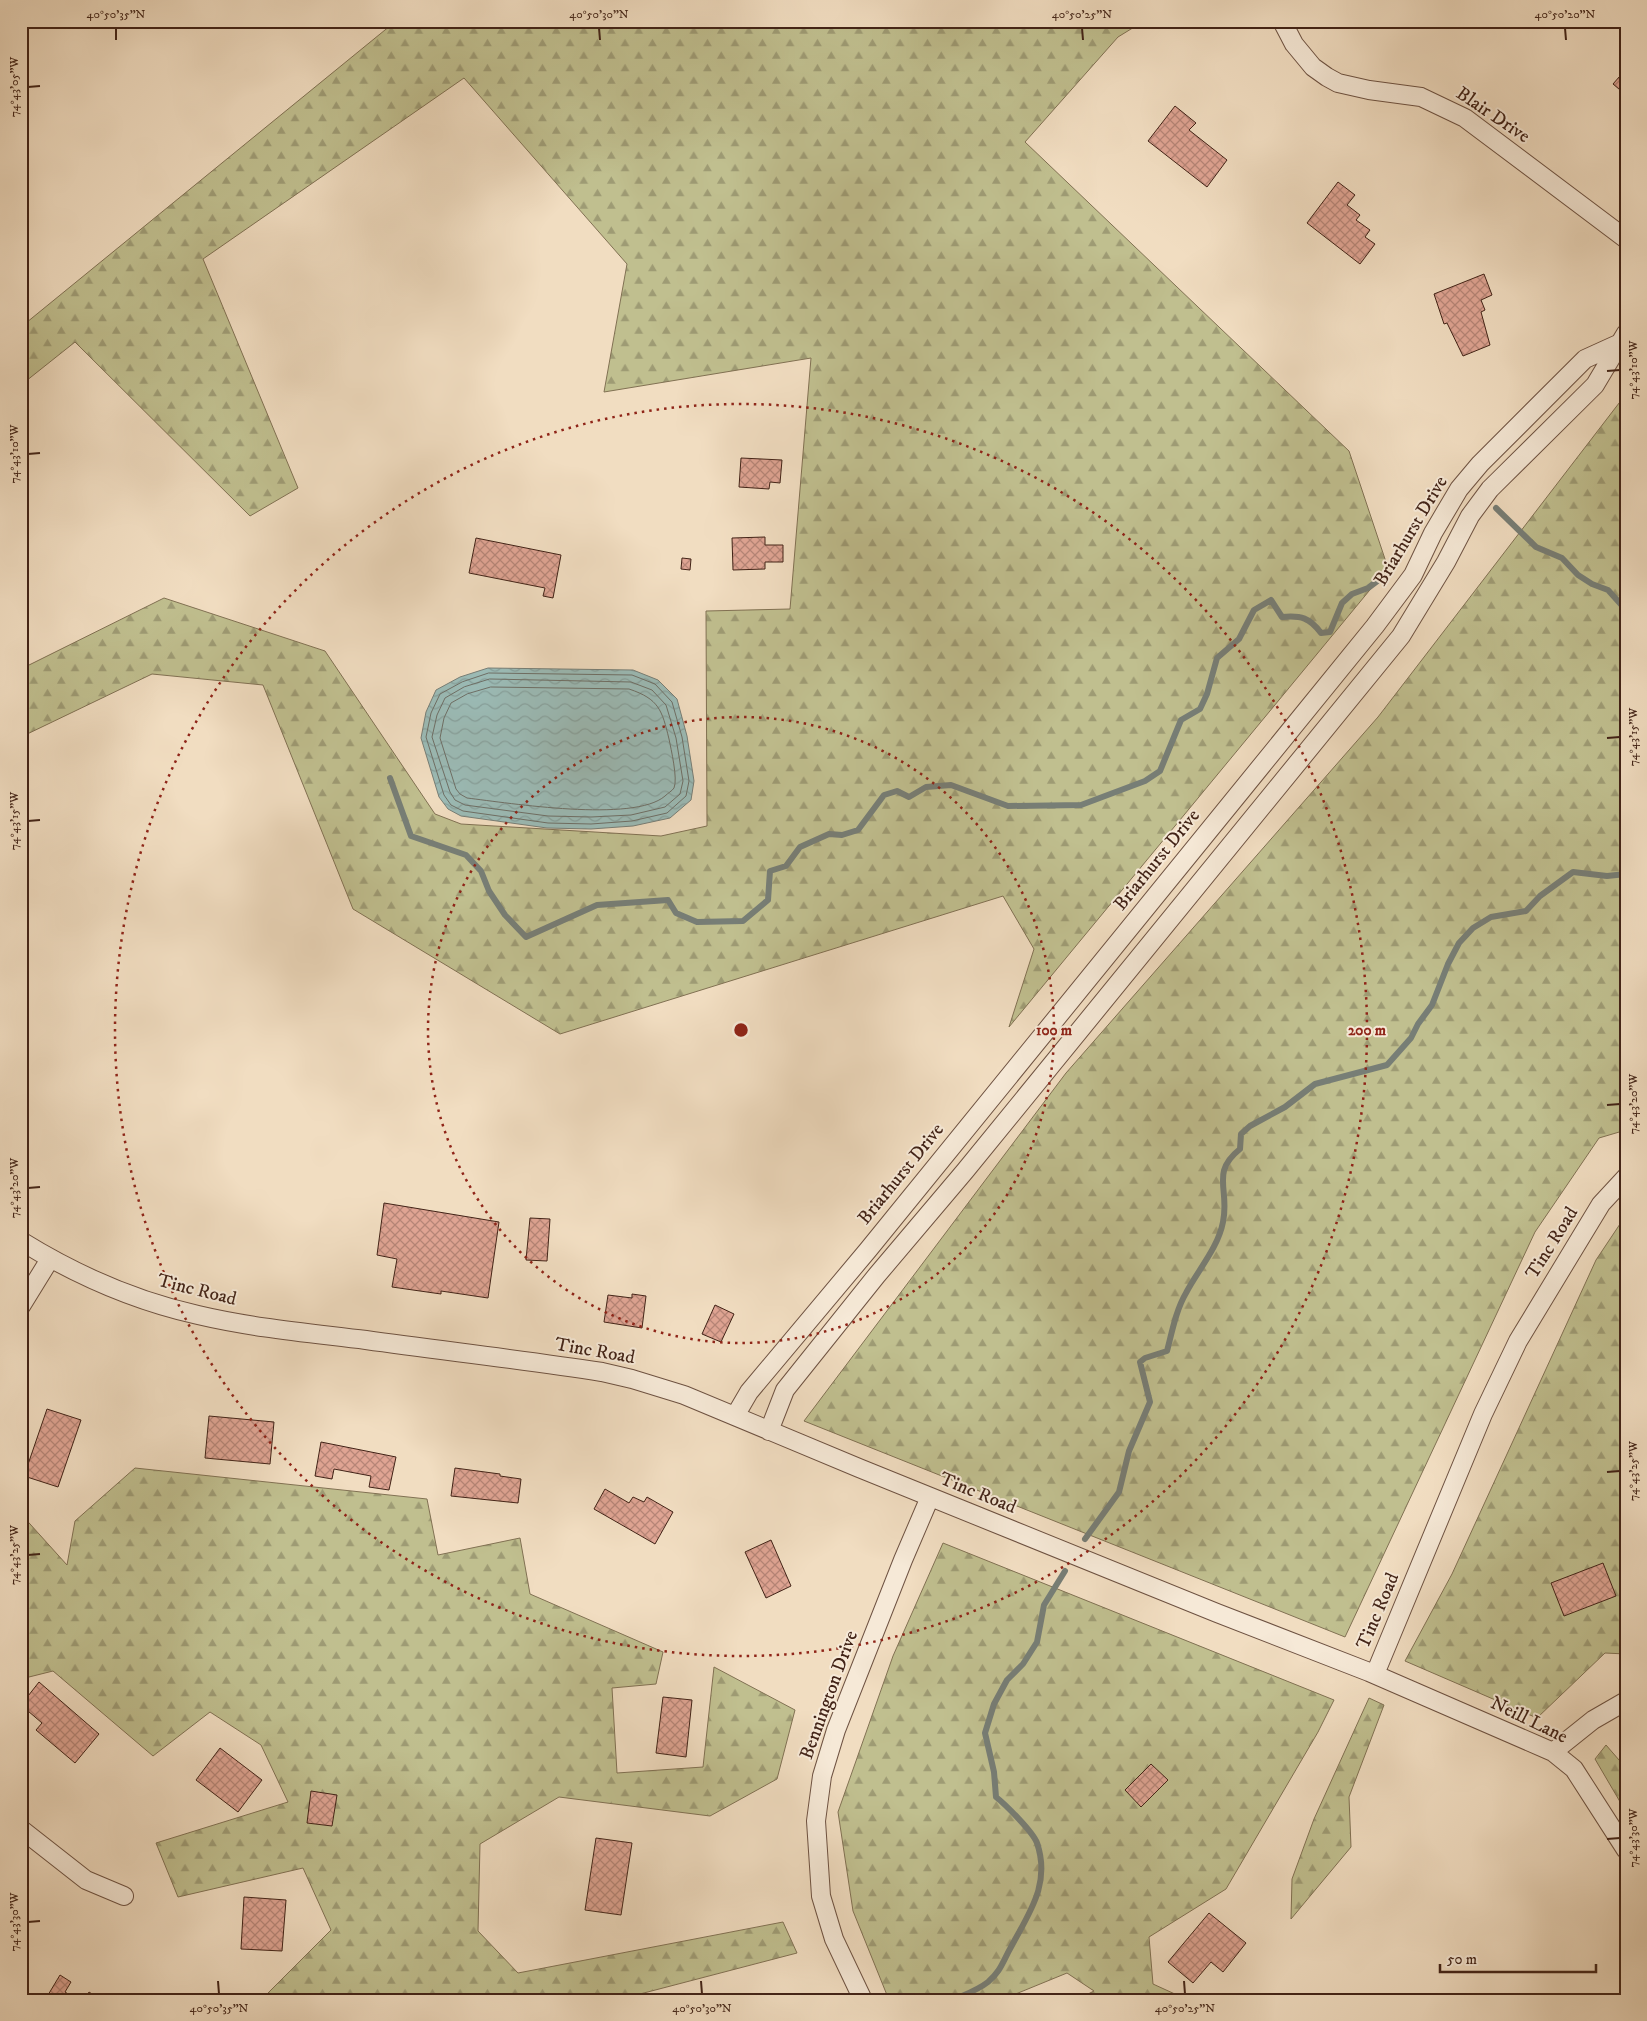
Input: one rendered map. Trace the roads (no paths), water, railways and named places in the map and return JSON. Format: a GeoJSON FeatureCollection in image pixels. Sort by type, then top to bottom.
{"type":"FeatureCollection","features":[{"type":"Feature","properties":{"kind":"street","name":"Blair Drive"},"geometry":{"type":"LineString","coordinates":[[1282,21],[1300,51],[1313,67],[1327,77],[1338,83],[1421,97],[1465,118],[1626,239]]}},
{"type":"Feature","properties":{"kind":"street","name":"Briarhurst Drive"},"geometry":{"type":"LineString","coordinates":[[735,1416],[749,1392],[868,1250],[1375,626],[1414,575],[1438,525],[1459,490],[1480,464],[1586,359],[1622,338]]}},
{"type":"Feature","properties":{"kind":"street","name":"Briarhurst Drive"},"geometry":{"type":"LineString","coordinates":[[769,1431],[785,1390],[877,1275],[1401,636],[1437,577],[1470,516],[1490,489],[1595,385],[1622,338]]}},
{"type":"Feature","properties":{"kind":"street","name":"Tinc Road"},"geometry":{"type":"LineString","coordinates":[[21,1241],[82,1275],[130,1295],[198,1315],[285,1330],[602,1372],[661,1387],[1217,1613],[1375,1674],[1483,1414],[1518,1341],[1601,1204],[1626,1177]]}},
{"type":"Feature","properties":{"kind":"street"},"geometry":{"type":"LineString","coordinates":[[21,1306],[50,1258]]}},
{"type":"Feature","properties":{"kind":"street","name":"Bennington Drive"},"geometry":{"type":"LineString","coordinates":[[863,2000],[834,1939],[821,1896],[816,1821],[822,1776],[836,1730],[930,1497]]}},
{"type":"Feature","properties":{"kind":"street","name":"Neill Lane"},"geometry":{"type":"LineString","coordinates":[[1375,1674],[1553,1752],[1574,1769],[1626,1850]]}},
{"type":"Feature","properties":{"kind":"street"},"geometry":{"type":"LineString","coordinates":[[1553,1752],[1593,1720],[1626,1701]]}},
{"type":"Feature","properties":{"kind":"street"},"geometry":{"type":"LineString","coordinates":[[21,1829],[86,1880],[124,1896]]}},
{"type":"Feature","properties":{"kind":"water"},"geometry":{"type":"Polygon","coordinates":[[[488,668],[633,670],[658,680],[677,699],[687,736],[694,781],[691,800],[670,818],[633,826],[591,829],[547,828],[461,816],[448,809],[439,797],[421,738],[426,712],[436,690],[460,677],[488,668]]]}},
{"type":"Feature","properties":{"kind":"waterway"},"geometry":{"type":"LineString","coordinates":[[1496,508],[1536,547],[1562,558],[1578,575],[1592,584],[1608,590],[1626,610]]}},
{"type":"Feature","properties":{"kind":"waterway"},"geometry":{"type":"LineString","coordinates":[[390,778],[411,836],[466,855],[481,871],[489,891],[505,915],[526,937],[597,905],[668,900],[676,913],[697,922],[743,921],[768,900],[770,871],[786,866],[800,847],[829,834],[842,835],[858,830],[884,795],[897,791],[909,797],[926,787],[951,785],[1008,806],[1081,805],[1145,781],[1160,771],[1181,720],[1200,709],[1207,694],[1217,658],[1239,639],[1254,610],[1271,600],[1282,617],[1300,617],[1313,624],[1321,633],[1330,632],[1342,603],[1352,594],[1368,588],[1388,573]]}},
{"type":"Feature","properties":{"kind":"waterway"},"geometry":{"type":"LineString","coordinates":[[1085,1539],[1119,1492],[1129,1451],[1150,1402],[1140,1362],[1145,1358],[1167,1351],[1183,1300],[1217,1241],[1225,1210],[1223,1174],[1231,1158],[1240,1149],[1241,1134],[1250,1126],[1285,1107],[1315,1084],[1387,1065],[1411,1038],[1418,1024],[1432,1005],[1448,964],[1459,943],[1473,928],[1491,917],[1526,911],[1540,896],[1573,872],[1607,876],[1626,874]]}},
{"type":"Feature","properties":{"kind":"waterway"},"geometry":{"type":"LineString","coordinates":[[953,2000],[980,1987],[996,1974],[1031,1910],[1040,1885],[1041,1858],[1037,1843],[1025,1826],[996,1797],[994,1772],[985,1733],[994,1704],[1007,1680],[1023,1664],[1037,1642],[1044,1605],[1065,1571]]}}]}
